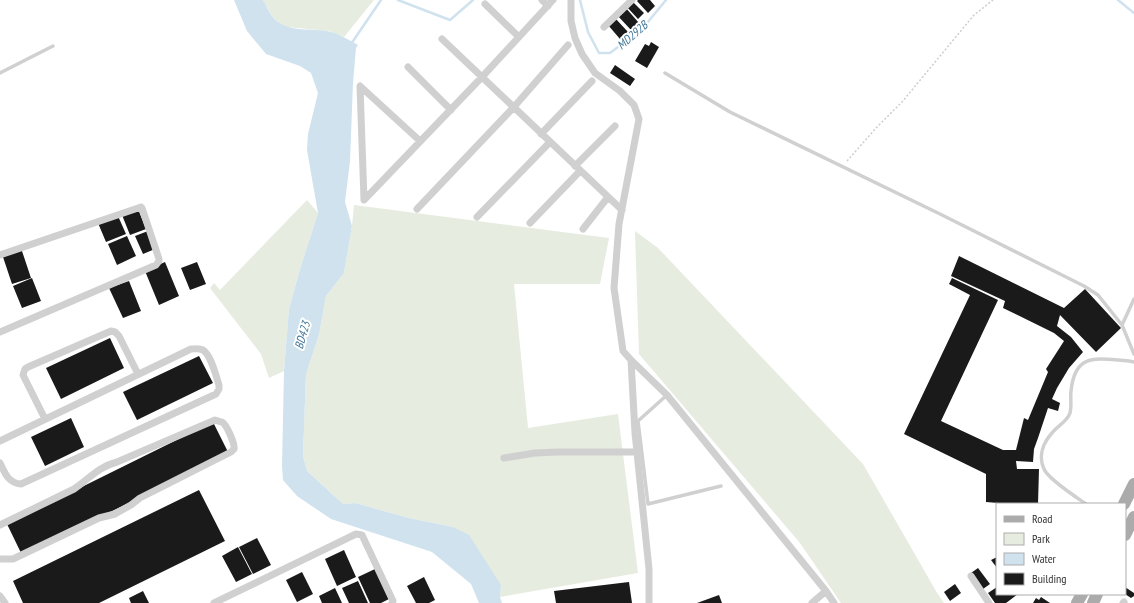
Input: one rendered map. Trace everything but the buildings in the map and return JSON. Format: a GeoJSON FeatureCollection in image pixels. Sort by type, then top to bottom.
{"type":"FeatureCollection","features":[{"type":"Feature","properties":{"kind":"main road"},"geometry":{"type":"LineString","coordinates":[[1125,503],[1133,490]]}},
{"type":"Feature","properties":{"kind":"main road"},"geometry":{"type":"LineString","coordinates":[[1126,533],[1134,517]]}},
{"type":"Feature","properties":{"kind":"street"},"geometry":{"type":"LineString","coordinates":[[420,141],[360,86],[364,200],[551,3],[542,0]]}},
{"type":"Feature","properties":{"kind":"street"},"geometry":{"type":"LineString","coordinates":[[570,0],[571,21],[574,38],[582,54],[595,73],[620,91],[634,105],[639,119],[619,224],[614,288],[624,351],[631,360],[667,395],[826,591],[834,603]]}},
{"type":"Feature","properties":{"kind":"street"},"geometry":{"type":"LineString","coordinates":[[604,27],[632,0]]}},
{"type":"Feature","properties":{"kind":"street"},"geometry":{"type":"LineString","coordinates":[[485,4],[519,37]]}},
{"type":"Feature","properties":{"kind":"street"},"geometry":{"type":"LineString","coordinates":[[442,39],[622,210]]}},
{"type":"Feature","properties":{"kind":"street"},"geometry":{"type":"LineString","coordinates":[[418,209],[513,108],[568,46]]}},
{"type":"Feature","properties":{"kind":"street"},"geometry":{"type":"LineString","coordinates":[[408,67],[451,110]]}},
{"type":"Feature","properties":{"kind":"street"},"geometry":{"type":"LineString","coordinates":[[542,134],[592,81]]}},
{"type":"Feature","properties":{"kind":"street"},"geometry":{"type":"LineString","coordinates":[[530,223],[615,126]]}},
{"type":"Feature","properties":{"kind":"street"},"geometry":{"type":"LineString","coordinates":[[477,217],[550,142]]}},
{"type":"Feature","properties":{"kind":"street"},"geometry":{"type":"LineString","coordinates":[[583,229],[608,197]]}},
{"type":"Feature","properties":{"kind":"street"},"geometry":{"type":"LineString","coordinates":[[0,255],[141,207],[159,262],[156,265],[0,332]]}},
{"type":"Feature","properties":{"kind":"street"},"geometry":{"type":"LineString","coordinates":[[45,419],[23,375],[25,369],[28,367],[111,331],[115,332],[119,336],[138,374]]}},
{"type":"Feature","properties":{"kind":"street"},"geometry":{"type":"LineString","coordinates":[[0,441],[191,349],[197,348],[203,350],[208,355],[219,385],[219,389],[216,394],[21,484],[16,484],[9,480],[0,464]]}},
{"type":"Feature","properties":{"kind":"street"},"geometry":{"type":"LineString","coordinates":[[631,360],[637,452],[643,483],[649,569],[649,603]]}},
{"type":"Feature","properties":{"kind":"street"},"geometry":{"type":"LineString","coordinates":[[0,525],[74,489],[106,465],[215,420],[222,422],[225,425],[234,444],[234,449],[231,452],[140,498],[115,514],[99,518],[13,559],[0,559]]}},
{"type":"Feature","properties":{"kind":"street"},"geometry":{"type":"LineString","coordinates":[[504,458],[534,453],[637,452]]}},
{"type":"Feature","properties":{"kind":"street"},"geometry":{"type":"LineString","coordinates":[[218,602],[356,534],[360,534],[362,535],[390,594],[393,601],[392,603]]}},
{"type":"Feature","properties":{"kind":"street"},"geometry":{"type":"LineString","coordinates":[[971,576],[989,603]]}},
{"type":"Feature","properties":{"kind":"street"},"geometry":{"type":"LineString","coordinates":[[812,603],[826,591]]}},
{"type":"Feature","properties":{"kind":"street"},"geometry":{"type":"LineString","coordinates":[[0,596],[5,603]]}},
{"type":"Feature","properties":{"kind":"lane"},"geometry":{"type":"LineString","coordinates":[[0,73],[53,46]]}},
{"type":"Feature","properties":{"kind":"lane"},"geometry":{"type":"LineString","coordinates":[[665,73],[730,112],[1084,286],[1098,295],[1122,325],[1134,354]]}},
{"type":"Feature","properties":{"kind":"lane"},"geometry":{"type":"LineString","coordinates":[[1122,325],[1134,299]]}},
{"type":"Feature","properties":{"kind":"lane"},"geometry":{"type":"LineString","coordinates":[[1085,503],[1063,488],[1044,470],[1041,461],[1041,451],[1045,442],[1053,431],[1064,421],[1070,412],[1073,376],[1084,362],[1094,358],[1134,362]]}},
{"type":"Feature","properties":{"kind":"lane"},"geometry":{"type":"LineString","coordinates":[[667,395],[638,421],[643,483],[648,504],[721,486]]}},
{"type":"Feature","properties":{"kind":"path"},"geometry":{"type":"LineString","coordinates":[[842,166],[902,102],[974,15],[993,0]]}},
{"type":"Feature","properties":{"kind":"green space"},"geometry":{"type":"Polygon","coordinates":[[[263,0],[374,0],[344,37],[329,31],[287,27],[279,23],[272,16],[263,0]]]}},
{"type":"Feature","properties":{"kind":"green space"},"geometry":{"type":"Polygon","coordinates":[[[307,200],[318,213],[289,309],[284,371],[269,378],[261,354],[210,288],[214,283],[220,290],[307,200]]]}},
{"type":"Feature","properties":{"kind":"green space"},"geometry":{"type":"Polygon","coordinates":[[[354,205],[609,238],[600,284],[514,284],[528,428],[618,414],[638,573],[500,597],[501,585],[453,527],[409,518],[355,503],[343,504],[307,471],[303,456],[306,374],[319,335],[326,296],[344,273],[354,205]]]}},
{"type":"Feature","properties":{"kind":"green space"},"geometry":{"type":"Polygon","coordinates":[[[635,231],[658,248],[863,464],[944,603],[841,603],[800,543],[639,354],[635,231]]]}},
{"type":"Feature","properties":{"kind":"water","name":"BD423"},"geometry":{"type":"Polygon","coordinates":[[[234,0],[263,0],[272,16],[284,25],[298,29],[331,32],[358,45],[356,48],[353,83],[350,161],[345,202],[352,226],[344,273],[326,296],[319,335],[306,374],[303,456],[307,471],[343,504],[355,503],[409,518],[453,527],[469,535],[501,585],[500,597],[502,603],[479,603],[471,584],[432,552],[331,519],[297,496],[283,480],[284,371],[289,309],[318,213],[307,150],[308,134],[318,93],[311,73],[300,66],[266,54],[247,31],[234,0]]]}},
{"type":"Feature","properties":{"kind":"waterway","name":"MD292B"},"geometry":{"type":"LineString","coordinates":[[351,44],[381,0]]}},
{"type":"Feature","properties":{"kind":"waterway","name":"MD292B"},"geometry":{"type":"LineString","coordinates":[[398,0],[450,20],[473,0]]}},
{"type":"Feature","properties":{"kind":"waterway","name":"MD292B"},"geometry":{"type":"LineString","coordinates":[[580,0],[588,32],[599,53],[610,53],[643,28],[666,0]]}},
{"type":"Feature","properties":{"kind":"waterway","name":"MD292B"},"geometry":{"type":"LineString","coordinates":[[1118,0],[1134,13]]}}]}
